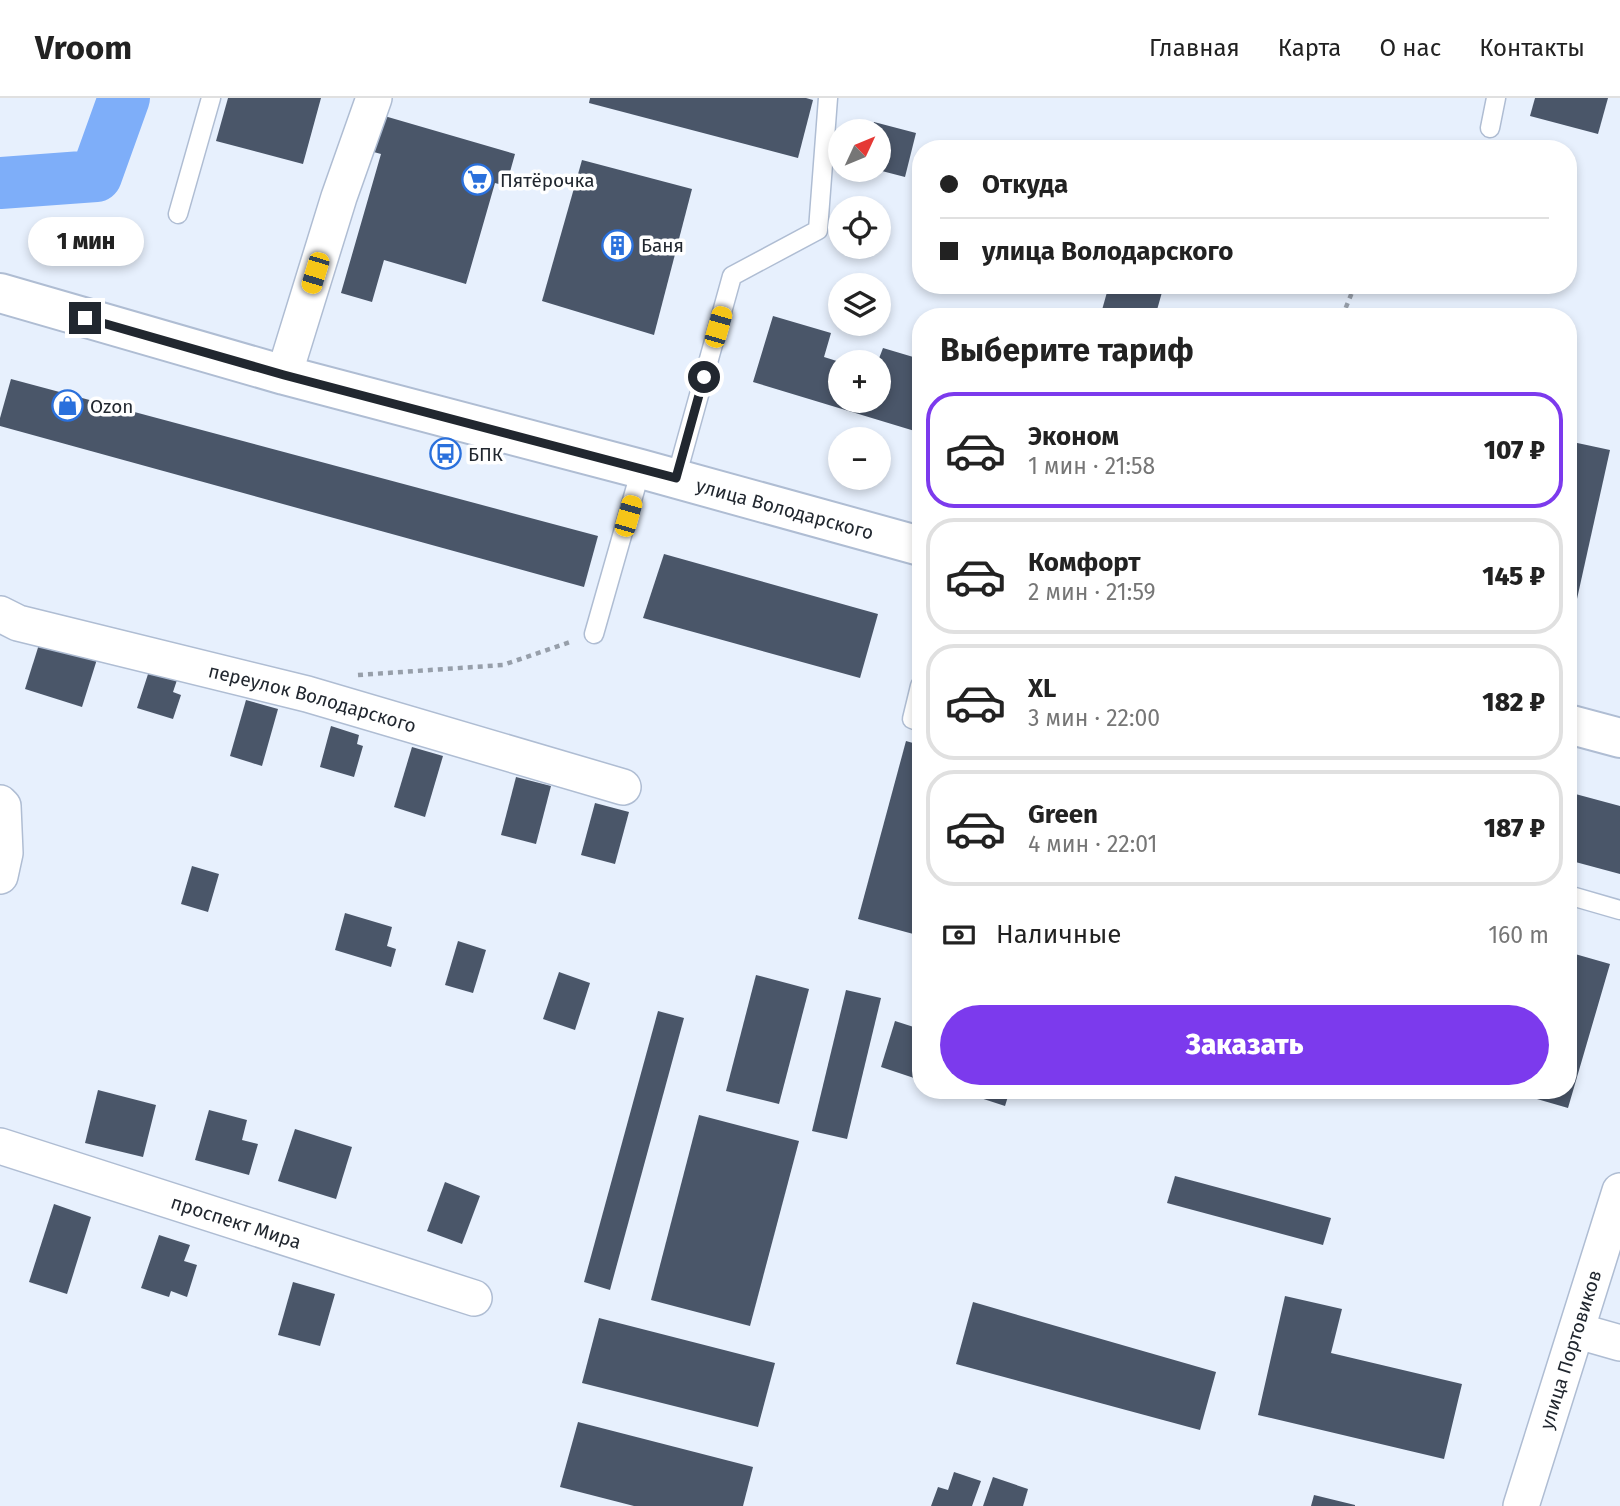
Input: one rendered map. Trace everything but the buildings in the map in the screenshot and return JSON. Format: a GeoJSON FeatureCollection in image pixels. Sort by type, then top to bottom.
{"type":"FeatureCollection","features":[{"type":"Feature","properties":{"kind":"main road","name":"улица Володарского"},"geometry":{"type":"LineString","coordinates":[[3,303],[659,474],[912,544]]}},
{"type":"Feature","properties":{"kind":"main road"},"geometry":{"type":"LineString","coordinates":[[1577,726],[1620,738]]}},
{"type":"Feature","properties":{"kind":"street"},"geometry":{"type":"LineString","coordinates":[[284,375],[339,197],[374,98]]}},
{"type":"Feature","properties":{"kind":"street","name":"переулок Володарского"},"geometry":{"type":"LineString","coordinates":[[0,614],[18,623],[307,694],[624,787]]}},
{"type":"Feature","properties":{"kind":"street"},"geometry":{"type":"LineString","coordinates":[[0,803],[3,806],[5,853],[0,876]]}},
{"type":"Feature","properties":{"kind":"street","name":"проспект Мира"},"geometry":{"type":"LineString","coordinates":[[0,1146],[474,1298]]}},
{"type":"Feature","properties":{"kind":"street","name":"улица Портовиков"},"geometry":{"type":"LineString","coordinates":[[1521,1506],[1620,1191]]}},
{"type":"Feature","properties":{"kind":"street"},"geometry":{"type":"LineString","coordinates":[[1577,1331],[1620,1343]]}},
{"type":"Feature","properties":{"kind":"lane"},"geometry":{"type":"LineString","coordinates":[[178,214],[211,98]]}},
{"type":"Feature","properties":{"kind":"lane"},"geometry":{"type":"LineString","coordinates":[[594,634],[659,474],[732,276],[817,230],[828,98]]}},
{"type":"Feature","properties":{"kind":"lane"},"geometry":{"type":"LineString","coordinates":[[1490,128],[1496,98]]}},
{"type":"Feature","properties":{"kind":"lane"},"geometry":{"type":"LineString","coordinates":[[1577,897],[1620,909]]}},
{"type":"Feature","properties":{"kind":"path"},"geometry":{"type":"LineString","coordinates":[[354,675],[503,665],[594,634]]}},
{"type":"Feature","properties":{"kind":"waterway"},"geometry":{"type":"LineString","coordinates":[[0,183],[96,176],[124,98]]}},
{"type":"Feature","properties":{"kind":"place","name":"Пятёрочка"},"geometry":{"type":"Point","coordinates":[477,180]}},
{"type":"Feature","properties":{"kind":"place","name":"Баня"},"geometry":{"type":"Point","coordinates":[618,245]}},
{"type":"Feature","properties":{"kind":"place","name":"Ozon"},"geometry":{"type":"Point","coordinates":[67,406]}},
{"type":"Feature","properties":{"kind":"place","name":"БПК"},"geometry":{"type":"Point","coordinates":[445,454]}},
{"type":"Feature","properties":{"kind":"route"},"geometry":{"type":"LineString","coordinates":[[85,318],[284,375],[676,478],[704,377]]}}]}
